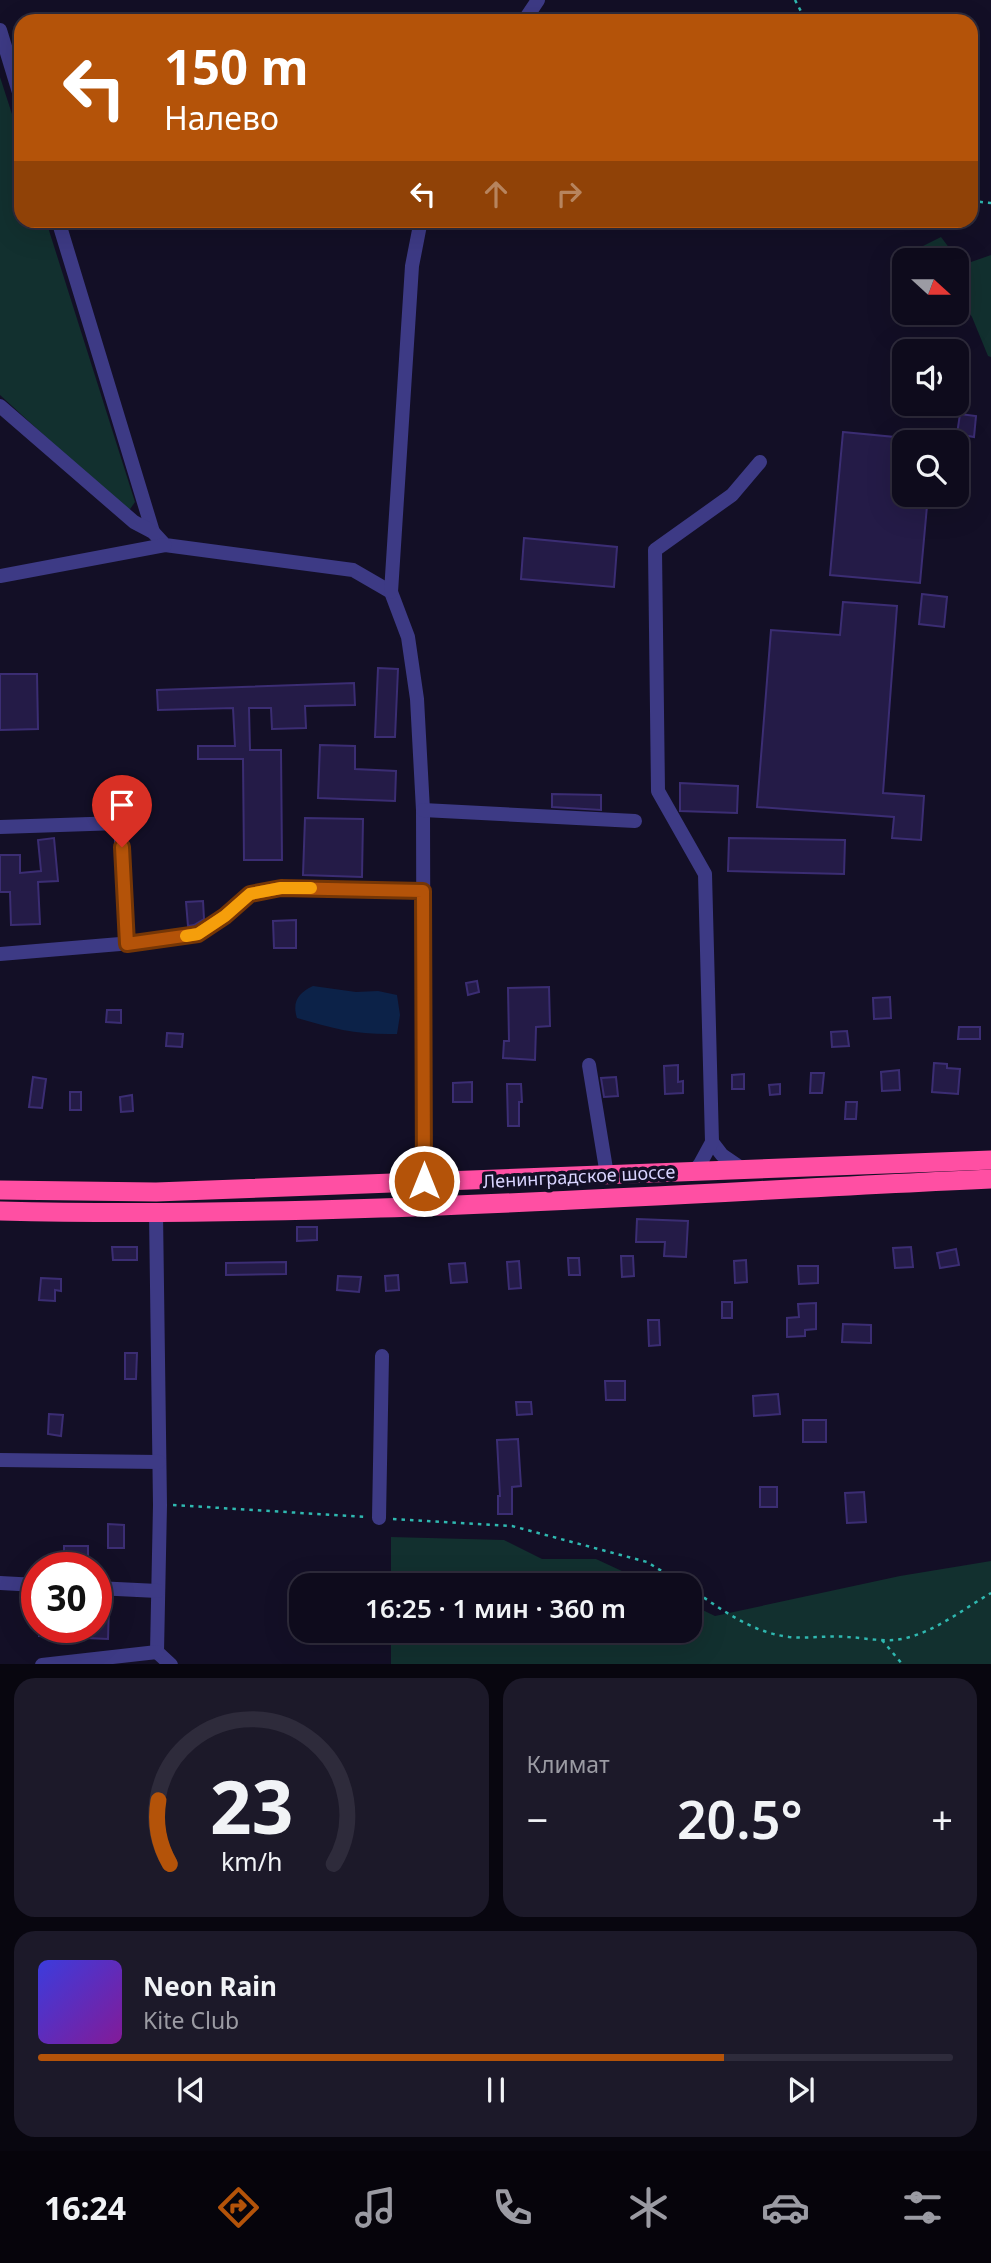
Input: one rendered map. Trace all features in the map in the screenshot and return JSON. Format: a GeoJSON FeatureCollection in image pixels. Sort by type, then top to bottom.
{"type":"FeatureCollection","features":[{"type":"Feature","properties":{"kind":"highway","name":"Ленинградское шоссе"},"geometry":{"type":"LineString","coordinates":[[0,1190],[156,1192],[991,1160]]}},
{"type":"Feature","properties":{"kind":"highway","name":"Ленинградское шоссе"},"geometry":{"type":"LineString","coordinates":[[0,1211],[156,1213],[425,1205],[991,1180]]}},
{"type":"Feature","properties":{"kind":"street"},"geometry":{"type":"LineString","coordinates":[[0,30],[14,76]]}},
{"type":"Feature","properties":{"kind":"street"},"geometry":{"type":"LineString","coordinates":[[60,228],[153,532]]}},
{"type":"Feature","properties":{"kind":"street"},"geometry":{"type":"LineString","coordinates":[[419,228],[412,266],[391,592],[408,638],[417,699],[423,810],[424,1181]]}},
{"type":"Feature","properties":{"kind":"street"},"geometry":{"type":"LineString","coordinates":[[0,407],[134,522],[153,532],[165,545]]}},
{"type":"Feature","properties":{"kind":"street"},"geometry":{"type":"LineString","coordinates":[[692,1172],[700,1164],[712,1142],[705,874],[658,791],[655,550],[733,495],[760,462]]}},
{"type":"Feature","properties":{"kind":"street"},"geometry":{"type":"LineString","coordinates":[[0,576],[165,545],[353,570],[391,592]]}},
{"type":"Feature","properties":{"kind":"street"},"geometry":{"type":"LineString","coordinates":[[423,810],[635,821]]}},
{"type":"Feature","properties":{"kind":"street"},"geometry":{"type":"LineString","coordinates":[[0,827],[120,823],[127,944]]}},
{"type":"Feature","properties":{"kind":"street"},"geometry":{"type":"LineString","coordinates":[[0,954],[127,944],[198,934],[225,916],[250,894],[281,888],[423,891]]}},
{"type":"Feature","properties":{"kind":"street"},"geometry":{"type":"LineString","coordinates":[[589,1065],[607,1175]]}},
{"type":"Feature","properties":{"kind":"street"},"geometry":{"type":"LineString","coordinates":[[712,1142],[722,1155],[744,1170]]}},
{"type":"Feature","properties":{"kind":"street"},"geometry":{"type":"LineString","coordinates":[[156,1213],[160,1504],[157,1652]]}},
{"type":"Feature","properties":{"kind":"street"},"geometry":{"type":"LineString","coordinates":[[379,1518],[382,1356]]}},
{"type":"Feature","properties":{"kind":"street"},"geometry":{"type":"LineString","coordinates":[[0,1460],[159,1462]]}},
{"type":"Feature","properties":{"kind":"street"},"geometry":{"type":"LineString","coordinates":[[0,1583],[21,1584]]}},
{"type":"Feature","properties":{"kind":"street"},"geometry":{"type":"LineString","coordinates":[[112,1589],[158,1591]]}},
{"type":"Feature","properties":{"kind":"street"},"geometry":{"type":"LineString","coordinates":[[42,1664],[157,1652],[172,1664]]}},
{"type":"Feature","properties":{"kind":"path"},"geometry":{"type":"LineString","coordinates":[[160,1504],[512,1526],[647,1562],[665,1573]]}},
{"type":"Feature","properties":{"kind":"path"},"geometry":{"type":"LineString","coordinates":[[702,1596],[761,1632],[790,1637],[844,1636],[882,1640],[905,1639],[927,1630],[991,1593]]}},
{"type":"Feature","properties":{"kind":"path"},"geometry":{"type":"LineString","coordinates":[[882,1640],[903,1664]]}},
{"type":"Feature","properties":{"kind":"green space"},"geometry":{"type":"Polygon","coordinates":[[[0,77],[14,120],[14,228],[48,228],[135,502],[128,512],[0,395],[0,77]]]}},
{"type":"Feature","properties":{"kind":"green space"},"geometry":{"type":"Polygon","coordinates":[[[941,237],[949,248],[925,248],[923,246],[941,237]]]}},
{"type":"Feature","properties":{"kind":"green space"},"geometry":{"type":"Polygon","coordinates":[[[991,255],[991,357],[988,356],[972,317],[970,262],[991,255]]]}},
{"type":"Feature","properties":{"kind":"green space"},"geometry":{"type":"Polygon","coordinates":[[[391,1537],[504,1540],[542,1559],[596,1559],[626,1573],[391,1573],[391,1537]]]}},
{"type":"Feature","properties":{"kind":"green space"},"geometry":{"type":"Polygon","coordinates":[[[991,1561],[991,1664],[391,1664],[391,1643],[702,1643],[702,1610],[715,1616],[900,1576],[991,1561]]]}},
{"type":"Feature","properties":{"kind":"water"},"geometry":{"type":"Polygon","coordinates":[[[313,986],[397,995],[400,1015],[397,1034],[346,1030],[297,1018],[295,1007],[298,999],[313,986]]]}},
{"type":"Feature","properties":{"kind":"building"},"geometry":{"type":"Polygon","coordinates":[[[960,416],[976,416],[974,437],[969,436],[969,430],[958,430],[960,416]]]}},
{"type":"Feature","properties":{"kind":"building"},"geometry":{"type":"Polygon","coordinates":[[[843,432],[892,437],[892,507],[927,507],[920,583],[830,575],[843,432]]]}},
{"type":"Feature","properties":{"kind":"building"},"geometry":{"type":"Polygon","coordinates":[[[524,538],[617,547],[614,587],[521,579],[524,538]]]}},
{"type":"Feature","properties":{"kind":"building"},"geometry":{"type":"Polygon","coordinates":[[[922,594],[947,597],[944,627],[919,624],[922,594]]]}},
{"type":"Feature","properties":{"kind":"building"},"geometry":{"type":"Polygon","coordinates":[[[843,602],[897,606],[883,793],[924,796],[921,840],[892,838],[894,817],[757,807],[771,630],[840,635],[843,602]]]}},
{"type":"Feature","properties":{"kind":"building"},"geometry":{"type":"Polygon","coordinates":[[[378,668],[398,669],[395,737],[375,737],[378,668]]]}},
{"type":"Feature","properties":{"kind":"building"},"geometry":{"type":"Polygon","coordinates":[[[0,674],[37,674],[38,729],[0,730],[0,674]]]}},
{"type":"Feature","properties":{"kind":"building"},"geometry":{"type":"Polygon","coordinates":[[[354,683],[355,705],[305,706],[306,728],[272,729],[271,708],[249,708],[250,750],[281,750],[282,860],[244,860],[243,759],[198,759],[198,746],[235,746],[233,708],[158,710],[157,690],[354,683]]]}},
{"type":"Feature","properties":{"kind":"building"},"geometry":{"type":"Polygon","coordinates":[[[320,745],[355,746],[355,769],[396,771],[395,801],[318,798],[320,745]]]}},
{"type":"Feature","properties":{"kind":"building"},"geometry":{"type":"Polygon","coordinates":[[[680,783],[738,786],[737,813],[680,811],[680,783]]]}},
{"type":"Feature","properties":{"kind":"building"},"geometry":{"type":"Polygon","coordinates":[[[552,794],[601,795],[601,810],[552,807],[552,794]]]}},
{"type":"Feature","properties":{"kind":"building"},"geometry":{"type":"Polygon","coordinates":[[[305,818],[363,819],[362,877],[303,875],[305,818]]]}},
{"type":"Feature","properties":{"kind":"building"},"geometry":{"type":"Polygon","coordinates":[[[54,838],[58,881],[38,882],[40,924],[11,925],[10,892],[0,892],[0,855],[20,855],[20,873],[41,871],[38,840],[54,838]]]}},
{"type":"Feature","properties":{"kind":"building"},"geometry":{"type":"Polygon","coordinates":[[[729,838],[845,840],[844,874],[728,871],[729,838]]]}},
{"type":"Feature","properties":{"kind":"building"},"geometry":{"type":"Polygon","coordinates":[[[203,901],[204,919],[188,926],[186,902],[203,901]]]}},
{"type":"Feature","properties":{"kind":"building"},"geometry":{"type":"Polygon","coordinates":[[[296,920],[296,948],[274,948],[273,921],[296,920]]]}},
{"type":"Feature","properties":{"kind":"building"},"geometry":{"type":"Polygon","coordinates":[[[477,981],[479,992],[468,995],[466,983],[477,981]]]}},
{"type":"Feature","properties":{"kind":"building"},"geometry":{"type":"Polygon","coordinates":[[[549,987],[550,1026],[536,1027],[535,1060],[503,1058],[504,1041],[509,1041],[508,988],[549,987]]]}},
{"type":"Feature","properties":{"kind":"building"},"geometry":{"type":"Polygon","coordinates":[[[890,997],[891,1018],[874,1019],[873,998],[890,997]]]}},
{"type":"Feature","properties":{"kind":"building"},"geometry":{"type":"Polygon","coordinates":[[[107,1010],[121,1010],[121,1023],[106,1022],[107,1010]]]}},
{"type":"Feature","properties":{"kind":"building"},"geometry":{"type":"Polygon","coordinates":[[[959,1027],[980,1027],[980,1039],[958,1039],[959,1027]]]}},
{"type":"Feature","properties":{"kind":"building"},"geometry":{"type":"Polygon","coordinates":[[[847,1031],[849,1046],[832,1047],[831,1032],[847,1031]]]}},
{"type":"Feature","properties":{"kind":"building"},"geometry":{"type":"Polygon","coordinates":[[[167,1033],[183,1034],[182,1047],[166,1046],[167,1033]]]}},
{"type":"Feature","properties":{"kind":"building"},"geometry":{"type":"Polygon","coordinates":[[[934,1063],[960,1069],[958,1094],[932,1092],[934,1063]]]}},
{"type":"Feature","properties":{"kind":"building"},"geometry":{"type":"Polygon","coordinates":[[[678,1065],[678,1082],[683,1081],[683,1093],[665,1094],[664,1066],[678,1065]]]}},
{"type":"Feature","properties":{"kind":"building"},"geometry":{"type":"Polygon","coordinates":[[[899,1070],[900,1090],[882,1091],[881,1072],[899,1070]]]}},
{"type":"Feature","properties":{"kind":"building"},"geometry":{"type":"Polygon","coordinates":[[[811,1073],[824,1073],[822,1093],[810,1093],[811,1073]]]}},
{"type":"Feature","properties":{"kind":"building"},"geometry":{"type":"Polygon","coordinates":[[[744,1074],[744,1089],[732,1089],[732,1075],[744,1074]]]}},
{"type":"Feature","properties":{"kind":"building"},"geometry":{"type":"Polygon","coordinates":[[[33,1077],[46,1079],[42,1108],[29,1107],[33,1077]]]}},
{"type":"Feature","properties":{"kind":"building"},"geometry":{"type":"Polygon","coordinates":[[[616,1077],[618,1096],[604,1097],[601,1078],[616,1077]]]}},
{"type":"Feature","properties":{"kind":"building"},"geometry":{"type":"Polygon","coordinates":[[[472,1082],[472,1102],[453,1102],[453,1083],[472,1082]]]}},
{"type":"Feature","properties":{"kind":"building"},"geometry":{"type":"Polygon","coordinates":[[[507,1084],[521,1084],[519,1126],[508,1126],[507,1084]]]}},
{"type":"Feature","properties":{"kind":"building"},"geometry":{"type":"Polygon","coordinates":[[[780,1084],[780,1094],[770,1095],[769,1085],[780,1084]]]}},
{"type":"Feature","properties":{"kind":"building"},"geometry":{"type":"Polygon","coordinates":[[[70,1092],[81,1092],[81,1110],[70,1110],[70,1092]]]}},
{"type":"Feature","properties":{"kind":"building"},"geometry":{"type":"Polygon","coordinates":[[[132,1095],[133,1111],[121,1112],[120,1097],[132,1095]]]}},
{"type":"Feature","properties":{"kind":"building"},"geometry":{"type":"Polygon","coordinates":[[[846,1102],[857,1102],[856,1119],[845,1119],[846,1102]]]}},
{"type":"Feature","properties":{"kind":"building"},"geometry":{"type":"Polygon","coordinates":[[[637,1219],[688,1221],[686,1257],[664,1256],[665,1242],[636,1242],[637,1219]]]}},
{"type":"Feature","properties":{"kind":"building"},"geometry":{"type":"Polygon","coordinates":[[[297,1227],[317,1227],[317,1240],[297,1241],[297,1227]]]}},
{"type":"Feature","properties":{"kind":"building"},"geometry":{"type":"Polygon","coordinates":[[[112,1247],[137,1247],[137,1260],[113,1260],[112,1247]]]}},
{"type":"Feature","properties":{"kind":"building"},"geometry":{"type":"Polygon","coordinates":[[[911,1247],[913,1267],[895,1268],[893,1248],[911,1247]]]}},
{"type":"Feature","properties":{"kind":"building"},"geometry":{"type":"Polygon","coordinates":[[[956,1249],[959,1265],[940,1268],[937,1253],[956,1249]]]}},
{"type":"Feature","properties":{"kind":"building"},"geometry":{"type":"Polygon","coordinates":[[[621,1256],[633,1256],[634,1276],[622,1277],[621,1256]]]}},
{"type":"Feature","properties":{"kind":"building"},"geometry":{"type":"Polygon","coordinates":[[[568,1258],[579,1258],[580,1275],[569,1275],[568,1258]]]}},
{"type":"Feature","properties":{"kind":"building"},"geometry":{"type":"Polygon","coordinates":[[[746,1260],[747,1282],[735,1283],[734,1261],[746,1260]]]}},
{"type":"Feature","properties":{"kind":"building"},"geometry":{"type":"Polygon","coordinates":[[[519,1261],[521,1288],[509,1289],[507,1262],[519,1261]]]}},
{"type":"Feature","properties":{"kind":"building"},"geometry":{"type":"Polygon","coordinates":[[[286,1262],[286,1274],[226,1275],[226,1263],[286,1262]]]}},
{"type":"Feature","properties":{"kind":"building"},"geometry":{"type":"Polygon","coordinates":[[[465,1263],[467,1282],[451,1283],[449,1264],[465,1263]]]}},
{"type":"Feature","properties":{"kind":"building"},"geometry":{"type":"Polygon","coordinates":[[[798,1266],[818,1266],[818,1283],[799,1284],[798,1266]]]}},
{"type":"Feature","properties":{"kind":"building"},"geometry":{"type":"Polygon","coordinates":[[[398,1275],[399,1290],[386,1291],[385,1276],[398,1275]]]}},
{"type":"Feature","properties":{"kind":"building"},"geometry":{"type":"Polygon","coordinates":[[[338,1276],[361,1277],[359,1292],[337,1290],[338,1276]]]}},
{"type":"Feature","properties":{"kind":"building"},"geometry":{"type":"Polygon","coordinates":[[[41,1278],[61,1279],[61,1291],[55,1290],[55,1301],[39,1300],[41,1278]]]}},
{"type":"Feature","properties":{"kind":"building"},"geometry":{"type":"Polygon","coordinates":[[[722,1302],[732,1302],[732,1318],[722,1318],[722,1302]]]}},
{"type":"Feature","properties":{"kind":"building"},"geometry":{"type":"Polygon","coordinates":[[[816,1303],[816,1329],[805,1330],[805,1336],[787,1337],[787,1318],[799,1317],[798,1304],[816,1303]]]}},
{"type":"Feature","properties":{"kind":"building"},"geometry":{"type":"Polygon","coordinates":[[[648,1320],[659,1320],[660,1345],[649,1346],[648,1320]]]}},
{"type":"Feature","properties":{"kind":"building"},"geometry":{"type":"Polygon","coordinates":[[[843,1324],[871,1325],[871,1343],[842,1342],[843,1324]]]}},
{"type":"Feature","properties":{"kind":"building"},"geometry":{"type":"Polygon","coordinates":[[[125,1353],[137,1353],[136,1379],[125,1379],[125,1353]]]}},
{"type":"Feature","properties":{"kind":"building"},"geometry":{"type":"Polygon","coordinates":[[[605,1381],[625,1381],[625,1400],[606,1400],[605,1381]]]}},
{"type":"Feature","properties":{"kind":"building"},"geometry":{"type":"Polygon","coordinates":[[[778,1394],[780,1414],[754,1416],[753,1396],[778,1394]]]}},
{"type":"Feature","properties":{"kind":"building"},"geometry":{"type":"Polygon","coordinates":[[[516,1402],[531,1402],[532,1414],[517,1415],[516,1402]]]}},
{"type":"Feature","properties":{"kind":"building"},"geometry":{"type":"Polygon","coordinates":[[[49,1414],[63,1415],[61,1436],[48,1434],[49,1414]]]}},
{"type":"Feature","properties":{"kind":"building"},"geometry":{"type":"Polygon","coordinates":[[[803,1420],[826,1420],[826,1442],[803,1442],[803,1420]]]}},
{"type":"Feature","properties":{"kind":"building"},"geometry":{"type":"Polygon","coordinates":[[[518,1439],[521,1486],[512,1487],[512,1514],[498,1514],[500,1496],[497,1440],[518,1439]]]}},
{"type":"Feature","properties":{"kind":"building"},"geometry":{"type":"Polygon","coordinates":[[[760,1487],[777,1487],[777,1507],[760,1507],[760,1487]]]}},
{"type":"Feature","properties":{"kind":"building"},"geometry":{"type":"Polygon","coordinates":[[[864,1492],[866,1522],[847,1523],[845,1493],[864,1492]]]}},
{"type":"Feature","properties":{"kind":"building"},"geometry":{"type":"Polygon","coordinates":[[[108,1524],[124,1525],[124,1548],[108,1548],[108,1524]]]}},
{"type":"Feature","properties":{"kind":"building"},"geometry":{"type":"Polygon","coordinates":[[[64,1546],[88,1546],[88,1552],[64,1552],[64,1546]]]}},
{"type":"Feature","properties":{"kind":"slow traffic"},"geometry":{"type":"LineString","coordinates":[[186,936],[198,934],[225,916],[250,894],[281,888],[311,888]]}},
{"type":"Feature","properties":{"kind":"route"},"geometry":{"type":"LineString","coordinates":[[122,847],[127,944],[198,934],[225,916],[250,894],[281,888],[423,891],[424,1181]]}}]}
